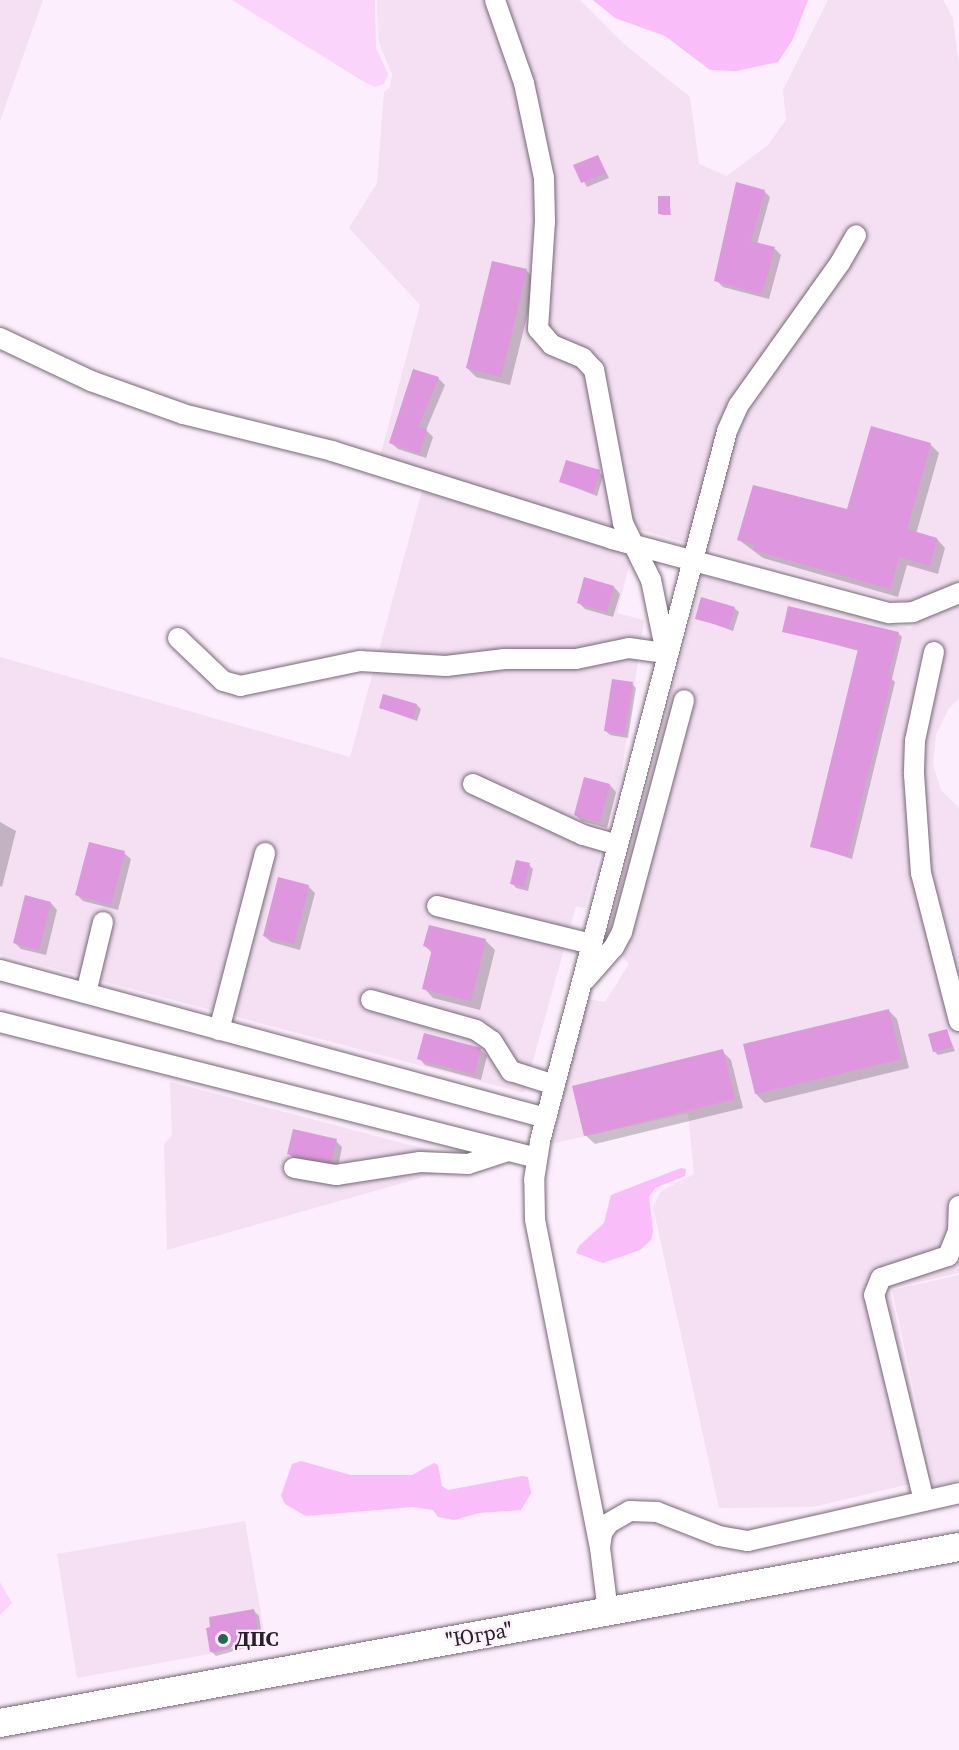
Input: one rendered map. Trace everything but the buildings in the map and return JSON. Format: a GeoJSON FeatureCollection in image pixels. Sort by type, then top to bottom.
{"type":"FeatureCollection","features":[{"type":"Feature","properties":{"kind":"highway","name":"\"Югра\""},"geometry":{"type":"LineString","coordinates":[[0,1724],[959,1547]]}},
{"type":"Feature","properties":{"kind":"street"},"geometry":{"type":"LineString","coordinates":[[495,0],[524,83],[544,178],[545,222],[536,316],[538,329],[552,345],[583,358],[594,370],[623,523],[636,544],[657,599],[666,653]]}},
{"type":"Feature","properties":{"kind":"street"},"geometry":{"type":"LineString","coordinates":[[608,1612],[600,1548],[538,1237],[534,1201],[537,1158],[714,469],[738,406],[840,263],[856,235]]}},
{"type":"Feature","properties":{"kind":"street"},"geometry":{"type":"LineString","coordinates":[[0,338],[51,364],[141,401],[332,450],[475,498],[889,614],[913,612],[959,593]]}},
{"type":"Feature","properties":{"kind":"street"},"geometry":{"type":"LineString","coordinates":[[178,638],[223,681],[240,686],[360,661],[446,666],[505,659],[576,659],[629,648],[666,653]]}},
{"type":"Feature","properties":{"kind":"street"},"geometry":{"type":"LineString","coordinates":[[934,652],[915,741],[914,774],[921,873],[959,1021]]}},
{"type":"Feature","properties":{"kind":"street"},"geometry":{"type":"LineString","coordinates":[[581,985],[614,947],[622,932],[684,700]]}},
{"type":"Feature","properties":{"kind":"street"},"geometry":{"type":"LineString","coordinates":[[473,784],[583,835],[617,845]]}},
{"type":"Feature","properties":{"kind":"street"},"geometry":{"type":"LineString","coordinates":[[219,1030],[264,853]]}},
{"type":"Feature","properties":{"kind":"street"},"geometry":{"type":"LineString","coordinates":[[436,906],[592,944]]}},
{"type":"Feature","properties":{"kind":"street"},"geometry":{"type":"LineString","coordinates":[[86,993],[103,922]]}},
{"type":"Feature","properties":{"kind":"street"},"geometry":{"type":"LineString","coordinates":[[0,970],[546,1118]]}},
{"type":"Feature","properties":{"kind":"street"},"geometry":{"type":"LineString","coordinates":[[371,1000],[476,1030],[492,1041],[511,1071],[555,1085]]}},
{"type":"Feature","properties":{"kind":"street"},"geometry":{"type":"LineString","coordinates":[[0,1022],[537,1158]]}},
{"type":"Feature","properties":{"kind":"street"},"geometry":{"type":"LineString","coordinates":[[294,1168],[336,1175],[420,1162],[468,1164],[508,1151]]}},
{"type":"Feature","properties":{"kind":"street"},"geometry":{"type":"LineString","coordinates":[[924,1501],[874,1295],[881,1278],[948,1256],[958,1231],[959,1206]]}},
{"type":"Feature","properties":{"kind":"street"},"geometry":{"type":"LineString","coordinates":[[600,1548],[609,1523],[630,1511],[657,1512],[718,1536],[748,1541],[959,1493]]}},
{"type":"Feature","properties":{"kind":"shaded area"},"geometry":{"type":"Polygon","coordinates":[[[0,0],[43,0],[0,121],[0,0]]]}},
{"type":"Feature","properties":{"kind":"shaded area"},"geometry":{"type":"Polygon","coordinates":[[[232,0],[375,0],[376,48],[388,74],[384,84],[375,87],[361,80],[232,0]]]}},
{"type":"Feature","properties":{"kind":"shaded area"},"geometry":{"type":"Polygon","coordinates":[[[377,0],[580,0],[624,44],[690,97],[699,164],[727,176],[768,145],[786,120],[783,90],[828,0],[943,0],[953,18],[959,66],[959,699],[949,708],[936,735],[933,765],[941,790],[959,808],[959,1273],[890,1289],[931,1479],[813,1507],[719,1508],[653,1207],[661,1191],[694,1174],[688,1113],[551,1144],[587,999],[605,1002],[629,964],[606,939],[703,575],[910,629],[920,620],[906,604],[634,528],[619,529],[380,457],[420,305],[349,228],[377,183],[384,92],[390,87],[392,74],[379,43],[377,0]]]}},
{"type":"Feature","properties":{"kind":"shaded area"},"geometry":{"type":"Polygon","coordinates":[[[593,0],[808,0],[793,39],[778,62],[736,71],[710,70],[665,36],[615,18],[593,0]]]}},
{"type":"Feature","properties":{"kind":"shaded area"},"geometry":{"type":"Polygon","coordinates":[[[422,491],[632,554],[617,613],[644,620],[621,777],[585,908],[576,906],[524,1093],[0,954],[0,657],[350,757],[422,491]]]}},
{"type":"Feature","properties":{"kind":"shaded area"},"geometry":{"type":"Polygon","coordinates":[[[170,1082],[456,1157],[451,1175],[438,1173],[167,1250],[164,1144],[172,1135],[170,1082]]]}},
{"type":"Feature","properties":{"kind":"shaded area"},"geometry":{"type":"Polygon","coordinates":[[[681,1168],[686,1169],[685,1176],[655,1188],[649,1197],[653,1231],[651,1240],[640,1250],[603,1263],[576,1253],[579,1246],[604,1223],[611,1195],[681,1168]]]}},
{"type":"Feature","properties":{"kind":"shaded area"},"geometry":{"type":"Polygon","coordinates":[[[959,1275],[959,1480],[934,1486],[892,1290],[959,1275]]]}},
{"type":"Feature","properties":{"kind":"shaded area"},"geometry":{"type":"Polygon","coordinates":[[[301,1461],[351,1475],[412,1475],[434,1463],[438,1465],[442,1486],[448,1490],[522,1476],[528,1477],[531,1493],[521,1510],[479,1513],[454,1520],[438,1517],[433,1510],[413,1507],[306,1516],[285,1504],[281,1496],[292,1464],[301,1461]]]}},
{"type":"Feature","properties":{"kind":"shaded area"},"geometry":{"type":"Polygon","coordinates":[[[245,1521],[265,1637],[236,1642],[237,1647],[210,1654],[77,1678],[57,1554],[245,1521]]]}},
{"type":"Feature","properties":{"kind":"shaded area"},"geometry":{"type":"Polygon","coordinates":[[[0,1582],[12,1603],[0,1615],[0,1582]]]}},
{"type":"Feature","properties":{"kind":"place","name":"ДПС"},"geometry":{"type":"Point","coordinates":[223,1639]}}]}
